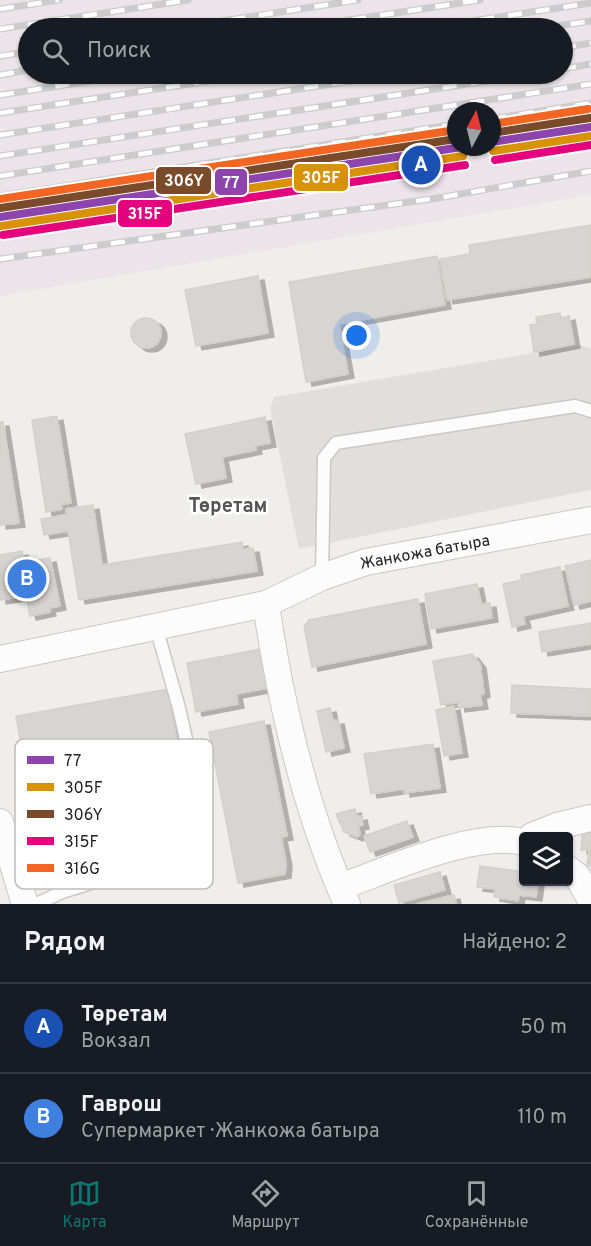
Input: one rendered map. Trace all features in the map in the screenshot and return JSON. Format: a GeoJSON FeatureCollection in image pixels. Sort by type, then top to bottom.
{"type":"FeatureCollection","features":[{"type":"Feature","properties":{"kind":"street","name":"Жанкожа батыра"},"geometry":{"type":"LineString","coordinates":[[0,659],[266,604],[322,576],[366,562],[591,520]]}},
{"type":"Feature","properties":{"kind":"street"},"geometry":{"type":"LineString","coordinates":[[266,604],[287,726],[318,828],[343,895],[452,848],[492,840],[519,840]]}},
{"type":"Feature","properties":{"kind":"street"},"geometry":{"type":"LineString","coordinates":[[543,832],[557,826],[591,818]]}},
{"type":"Feature","properties":{"kind":"street"},"geometry":{"type":"LineString","coordinates":[[0,822],[15,869]]}},
{"type":"Feature","properties":{"kind":"street"},"geometry":{"type":"LineString","coordinates":[[573,873],[591,900]]}},
{"type":"Feature","properties":{"kind":"street"},"geometry":{"type":"LineString","coordinates":[[21,889],[26,904]]}},
{"type":"Feature","properties":{"kind":"lane"},"geometry":{"type":"LineString","coordinates":[[322,576],[324,458],[336,443],[575,406],[591,411]]}},
{"type":"Feature","properties":{"kind":"lane"},"geometry":{"type":"LineString","coordinates":[[156,627],[186,739]]}},
{"type":"Feature","properties":{"kind":"lane"},"geometry":{"type":"LineString","coordinates":[[37,904],[74,889]]}},
{"type":"Feature","properties":{"kind":"shaded area"},"geometry":{"type":"Polygon","coordinates":[[[0,0],[591,0],[591,195],[0,296],[0,0]]]}},
{"type":"Feature","properties":{"kind":"shaded area"},"geometry":{"type":"Polygon","coordinates":[[[581,345],[591,349],[591,490],[299,549],[270,408],[274,397],[581,345]]]}},
{"type":"Feature","properties":{"kind":"building"},"geometry":{"type":"Polygon","coordinates":[[[591,225],[591,277],[447,300],[440,259],[470,254],[469,245],[591,225]]]}},
{"type":"Feature","properties":{"kind":"building"},"geometry":{"type":"Polygon","coordinates":[[[437,256],[445,305],[339,324],[348,374],[306,382],[289,282],[437,256]]]}},
{"type":"Feature","properties":{"kind":"building"},"geometry":{"type":"Polygon","coordinates":[[[258,276],[268,333],[196,346],[185,290],[258,276]]]}},
{"type":"Feature","properties":{"kind":"building"},"geometry":{"type":"Polygon","coordinates":[[[560,313],[561,318],[569,316],[574,344],[534,352],[530,325],[537,324],[536,317],[560,313]]]}},
{"type":"Feature","properties":{"kind":"building"},"geometry":{"type":"Polygon","coordinates":[[[146,318],[157,322],[161,333],[157,344],[146,348],[135,344],[131,333],[135,322],[146,318]]]}},
{"type":"Feature","properties":{"kind":"building"},"geometry":{"type":"Polygon","coordinates":[[[57,416],[71,503],[61,504],[62,509],[46,512],[32,420],[57,416]]]}},
{"type":"Feature","properties":{"kind":"building"},"geometry":{"type":"Polygon","coordinates":[[[265,417],[270,443],[255,446],[256,450],[222,457],[226,478],[196,484],[185,434],[265,417]]]}},
{"type":"Feature","properties":{"kind":"building"},"geometry":{"type":"Polygon","coordinates":[[[0,422],[3,422],[19,523],[0,525],[0,422]]]}},
{"type":"Feature","properties":{"kind":"building"},"geometry":{"type":"Polygon","coordinates":[[[93,505],[102,565],[242,542],[243,549],[253,548],[257,571],[79,600],[68,531],[44,535],[41,519],[67,515],[66,509],[93,505]]]}},
{"type":"Feature","properties":{"kind":"building"},"geometry":{"type":"Polygon","coordinates":[[[22,551],[24,563],[50,558],[60,606],[49,608],[50,612],[30,616],[26,596],[0,600],[0,555],[22,551]]]}},
{"type":"Feature","properties":{"kind":"building"},"geometry":{"type":"Polygon","coordinates":[[[591,560],[591,601],[574,605],[565,566],[591,560]]]}},
{"type":"Feature","properties":{"kind":"building"},"geometry":{"type":"Polygon","coordinates":[[[560,567],[568,606],[523,616],[525,624],[512,627],[503,584],[522,580],[521,575],[560,567]]]}},
{"type":"Feature","properties":{"kind":"building"},"geometry":{"type":"Polygon","coordinates":[[[477,584],[481,604],[490,603],[492,618],[431,629],[425,594],[477,584]]]}},
{"type":"Feature","properties":{"kind":"building"},"geometry":{"type":"Polygon","coordinates":[[[418,599],[426,644],[312,667],[304,626],[309,620],[418,599]]]}},
{"type":"Feature","properties":{"kind":"building"},"geometry":{"type":"Polygon","coordinates":[[[591,623],[591,644],[542,652],[539,632],[591,623]]]}},
{"type":"Feature","properties":{"kind":"building"},"geometry":{"type":"Polygon","coordinates":[[[261,649],[268,688],[236,694],[238,704],[196,712],[187,663],[261,649]]]}},
{"type":"Feature","properties":{"kind":"building"},"geometry":{"type":"Polygon","coordinates":[[[472,654],[480,664],[484,693],[480,695],[482,705],[459,708],[458,702],[441,705],[433,661],[472,654]]]}},
{"type":"Feature","properties":{"kind":"building"},"geometry":{"type":"Polygon","coordinates":[[[512,685],[591,689],[591,716],[511,713],[512,685]]]}},
{"type":"Feature","properties":{"kind":"building"},"geometry":{"type":"Polygon","coordinates":[[[168,689],[176,739],[20,739],[16,716],[168,689]]]}},
{"type":"Feature","properties":{"kind":"building"},"geometry":{"type":"Polygon","coordinates":[[[454,706],[462,753],[444,756],[436,710],[454,706]]]}},
{"type":"Feature","properties":{"kind":"building"},"geometry":{"type":"Polygon","coordinates":[[[330,708],[333,721],[338,720],[344,748],[326,752],[317,711],[330,708]]]}},
{"type":"Feature","properties":{"kind":"building"},"geometry":{"type":"Polygon","coordinates":[[[264,721],[287,836],[281,837],[286,862],[285,874],[238,883],[213,753],[213,739],[210,739],[209,732],[264,721]]]}},
{"type":"Feature","properties":{"kind":"building"},"geometry":{"type":"Polygon","coordinates":[[[433,744],[440,788],[404,793],[404,789],[371,794],[364,754],[433,744]]]}},
{"type":"Feature","properties":{"kind":"building"},"geometry":{"type":"Polygon","coordinates":[[[355,809],[357,817],[361,816],[363,825],[358,826],[360,835],[357,837],[344,832],[336,814],[355,809]]]}},
{"type":"Feature","properties":{"kind":"building"},"geometry":{"type":"Polygon","coordinates":[[[407,821],[413,837],[370,852],[364,836],[407,821]]]}},
{"type":"Feature","properties":{"kind":"building"},"geometry":{"type":"Polygon","coordinates":[[[583,821],[591,821],[591,866],[587,866],[589,850],[581,850],[583,821]]]}},
{"type":"Feature","properties":{"kind":"building"},"geometry":{"type":"Polygon","coordinates":[[[480,866],[519,871],[519,886],[537,886],[536,897],[519,895],[518,901],[494,897],[495,889],[477,887],[480,866]]]}},
{"type":"Feature","properties":{"kind":"building"},"geometry":{"type":"Polygon","coordinates":[[[440,872],[445,890],[399,903],[394,885],[440,872]]]}},
{"type":"Feature","properties":{"kind":"building"},"geometry":{"type":"Polygon","coordinates":[[[454,895],[456,904],[417,904],[454,895]]]}},
{"type":"Feature","properties":{"kind":"railway"},"geometry":{"type":"LineString","coordinates":[[0,9],[59,0]]}},
{"type":"Feature","properties":{"kind":"railway"},"geometry":{"type":"LineString","coordinates":[[71,18],[188,0]]}},
{"type":"Feature","properties":{"kind":"railway"},"geometry":{"type":"LineString","coordinates":[[241,18],[358,0]]}},
{"type":"Feature","properties":{"kind":"railway"},"geometry":{"type":"LineString","coordinates":[[362,18],[480,0]]}},
{"type":"Feature","properties":{"kind":"railway"},"geometry":{"type":"LineString","coordinates":[[491,18],[591,3]]}},
{"type":"Feature","properties":{"kind":"railway"},"geometry":{"type":"LineString","coordinates":[[573,24],[591,21]]}},
{"type":"Feature","properties":{"kind":"railway"},"geometry":{"type":"LineString","coordinates":[[0,29],[18,26]]}},
{"type":"Feature","properties":{"kind":"railway"},"geometry":{"type":"LineString","coordinates":[[573,46],[591,43]]}},
{"type":"Feature","properties":{"kind":"railway"},"geometry":{"type":"LineString","coordinates":[[0,56],[18,53]]}},
{"type":"Feature","properties":{"kind":"railway"},"geometry":{"type":"LineString","coordinates":[[573,67],[591,64]]}},
{"type":"Feature","properties":{"kind":"railway"},"geometry":{"type":"LineString","coordinates":[[0,75],[18,72]]}},
{"type":"Feature","properties":{"kind":"railway"},"geometry":{"type":"LineString","coordinates":[[0,95],[71,84]]}},
{"type":"Feature","properties":{"kind":"railway"},"geometry":{"type":"LineString","coordinates":[[0,113],[189,84]]}},
{"type":"Feature","properties":{"kind":"railway"},"geometry":{"type":"LineString","coordinates":[[0,135],[331,84]]}},
{"type":"Feature","properties":{"kind":"railway"},"geometry":{"type":"LineString","coordinates":[[0,156],[467,84]]}},
{"type":"Feature","properties":{"kind":"railway"},"geometry":{"type":"LineString","coordinates":[[0,176],[591,84]]}},
{"type":"Feature","properties":{"kind":"railway"},"geometry":{"type":"LineString","coordinates":[[501,118],[591,103]]}},
{"type":"Feature","properties":{"kind":"railway"},"geometry":{"type":"LineString","coordinates":[[0,196],[447,125]]}},
{"type":"Feature","properties":{"kind":"railway"},"geometry":{"type":"LineString","coordinates":[[0,259],[438,198],[591,171]]}},
{"type":"Feature","properties":{"kind":"transit line","name":"316G"},"geometry":{"type":"LineString","coordinates":[[501,123],[588,109]]}},
{"type":"Feature","properties":{"kind":"transit line","name":"306Y"},"geometry":{"type":"LineString","coordinates":[[501,132],[590,118]]}},
{"type":"Feature","properties":{"kind":"transit line","name":"77"},"geometry":{"type":"LineString","coordinates":[[501,141],[591,127]]}},
{"type":"Feature","properties":{"kind":"transit line","name":"316G"},"geometry":{"type":"LineString","coordinates":[[0,199],[447,131]]}},
{"type":"Feature","properties":{"kind":"transit line","name":"305F"},"geometry":{"type":"LineString","coordinates":[[501,150],[591,136]]}},
{"type":"Feature","properties":{"kind":"transit line","name":"306Y"},"geometry":{"type":"LineString","coordinates":[[0,208],[447,140]]}},
{"type":"Feature","properties":{"kind":"transit line","name":"315F"},"geometry":{"type":"LineString","coordinates":[[495,160],[591,145]]}},
{"type":"Feature","properties":{"kind":"transit line","name":"77"},"geometry":{"type":"LineString","coordinates":[[0,217],[447,149]]}},
{"type":"Feature","properties":{"kind":"transit line","name":"305F"},"geometry":{"type":"LineString","coordinates":[[1,226],[463,156]]}},
{"type":"Feature","properties":{"kind":"transit line","name":"315F"},"geometry":{"type":"LineString","coordinates":[[3,235],[465,165]]}},
{"type":"Feature","properties":{"kind":"place","name":"Төретам"},"geometry":{"type":"Point","coordinates":[421,165]}},
{"type":"Feature","properties":{"kind":"place","name":"Гаврош"},"geometry":{"type":"Point","coordinates":[27,579]}},
{"type":"Feature","properties":{"kind":"district","name":"Төретам"},"geometry":{"type":"Point","coordinates":[228,505]}}]}
